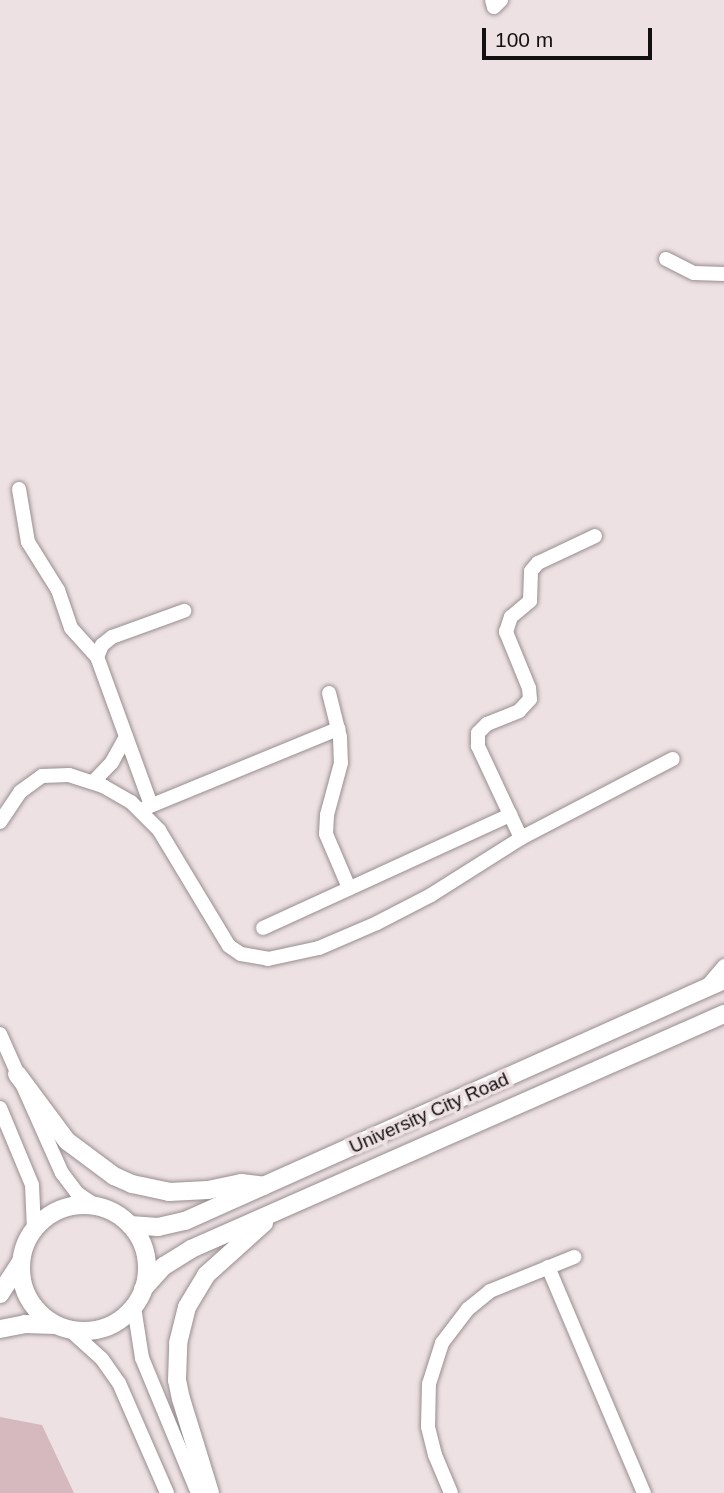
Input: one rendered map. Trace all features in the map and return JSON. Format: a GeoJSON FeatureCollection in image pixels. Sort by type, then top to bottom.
{"type":"FeatureCollection","features":[{"type":"Feature","properties":{"kind":"main road","name":"University City Road"},"geometry":{"type":"LineString","coordinates":[[130,1225],[149,1227],[177,1224],[724,980]]}},
{"type":"Feature","properties":{"kind":"main road","name":"University City Road"},"geometry":{"type":"LineString","coordinates":[[143,1289],[157,1273],[181,1254],[724,1014]]}},
{"type":"Feature","properties":{"kind":"main road"},"geometry":{"type":"LineString","coordinates":[[17,1074],[67,1141],[97,1167],[114,1176],[141,1187],[169,1192],[208,1191],[241,1183],[264,1186]]}},
{"type":"Feature","properties":{"kind":"main road"},"geometry":{"type":"LineString","coordinates":[[0,1294],[21,1262],[34,1229],[44,1219],[70,1206],[110,1210],[130,1225],[146,1255],[143,1289],[134,1307],[112,1325],[99,1330],[25,1324],[0,1329]]}},
{"type":"Feature","properties":{"kind":"main road"},"geometry":{"type":"LineString","coordinates":[[210,1493],[177,1380],[177,1343],[181,1325],[206,1275],[218,1261],[261,1227],[270,1214]]}},
{"type":"Feature","properties":{"kind":"main road"},"geometry":{"type":"LineString","coordinates":[[21,1262],[21,1275],[28,1299],[36,1309],[63,1328]]}},
{"type":"Feature","properties":{"kind":"street"},"geometry":{"type":"LineString","coordinates":[[492,0],[494,7],[501,0]]}},
{"type":"Feature","properties":{"kind":"street"},"geometry":{"type":"LineString","coordinates":[[666,259],[694,273],[724,274]]}},
{"type":"Feature","properties":{"kind":"street"},"geometry":{"type":"LineString","coordinates":[[19,489],[28,542],[58,590],[71,628],[97,657],[126,737],[146,808],[219,934],[229,946],[254,959],[300,954],[377,923],[430,895],[521,838],[673,759]]}},
{"type":"Feature","properties":{"kind":"street"},"geometry":{"type":"LineString","coordinates":[[521,838],[477,738],[483,726],[519,711],[530,699],[529,688],[506,636],[506,626],[511,617],[530,601],[528,580],[534,566],[595,536]]}},
{"type":"Feature","properties":{"kind":"street"},"geometry":{"type":"LineString","coordinates":[[97,657],[102,645],[112,638],[184,611]]}},
{"type":"Feature","properties":{"kind":"street"},"geometry":{"type":"LineString","coordinates":[[329,693],[338,729],[341,763],[327,815],[326,834],[349,888]]}},
{"type":"Feature","properties":{"kind":"street"},"geometry":{"type":"LineString","coordinates":[[0,822],[20,792],[42,776],[60,774],[93,782],[146,808],[338,729]]}},
{"type":"Feature","properties":{"kind":"street"},"geometry":{"type":"LineString","coordinates":[[93,782],[112,762],[126,737]]}},
{"type":"Feature","properties":{"kind":"street"},"geometry":{"type":"LineString","coordinates":[[263,928],[510,816]]}},
{"type":"Feature","properties":{"kind":"street"},"geometry":{"type":"LineString","coordinates":[[705,989],[724,966]]}},
{"type":"Feature","properties":{"kind":"street"},"geometry":{"type":"LineString","coordinates":[[0,1034],[62,1173],[77,1193],[98,1207]]}},
{"type":"Feature","properties":{"kind":"street"},"geometry":{"type":"LineString","coordinates":[[0,1108],[32,1185],[34,1229]]}},
{"type":"Feature","properties":{"kind":"street"},"geometry":{"type":"LineString","coordinates":[[451,1493],[435,1455],[428,1427],[429,1384],[439,1350],[458,1320],[478,1300],[503,1285],[573,1257]]}},
{"type":"Feature","properties":{"kind":"street"},"geometry":{"type":"LineString","coordinates":[[548,1267],[644,1493]]}},
{"type":"Feature","properties":{"kind":"street"},"geometry":{"type":"LineString","coordinates":[[134,1307],[142,1358],[198,1493]]}},
{"type":"Feature","properties":{"kind":"street"},"geometry":{"type":"LineString","coordinates":[[63,1328],[102,1359],[119,1383],[167,1493]]}},
{"type":"Feature","properties":{"kind":"shaded area"},"geometry":{"type":"Polygon","coordinates":[[[0,1417],[42,1425],[74,1493],[0,1493],[0,1417]]]}}]}
